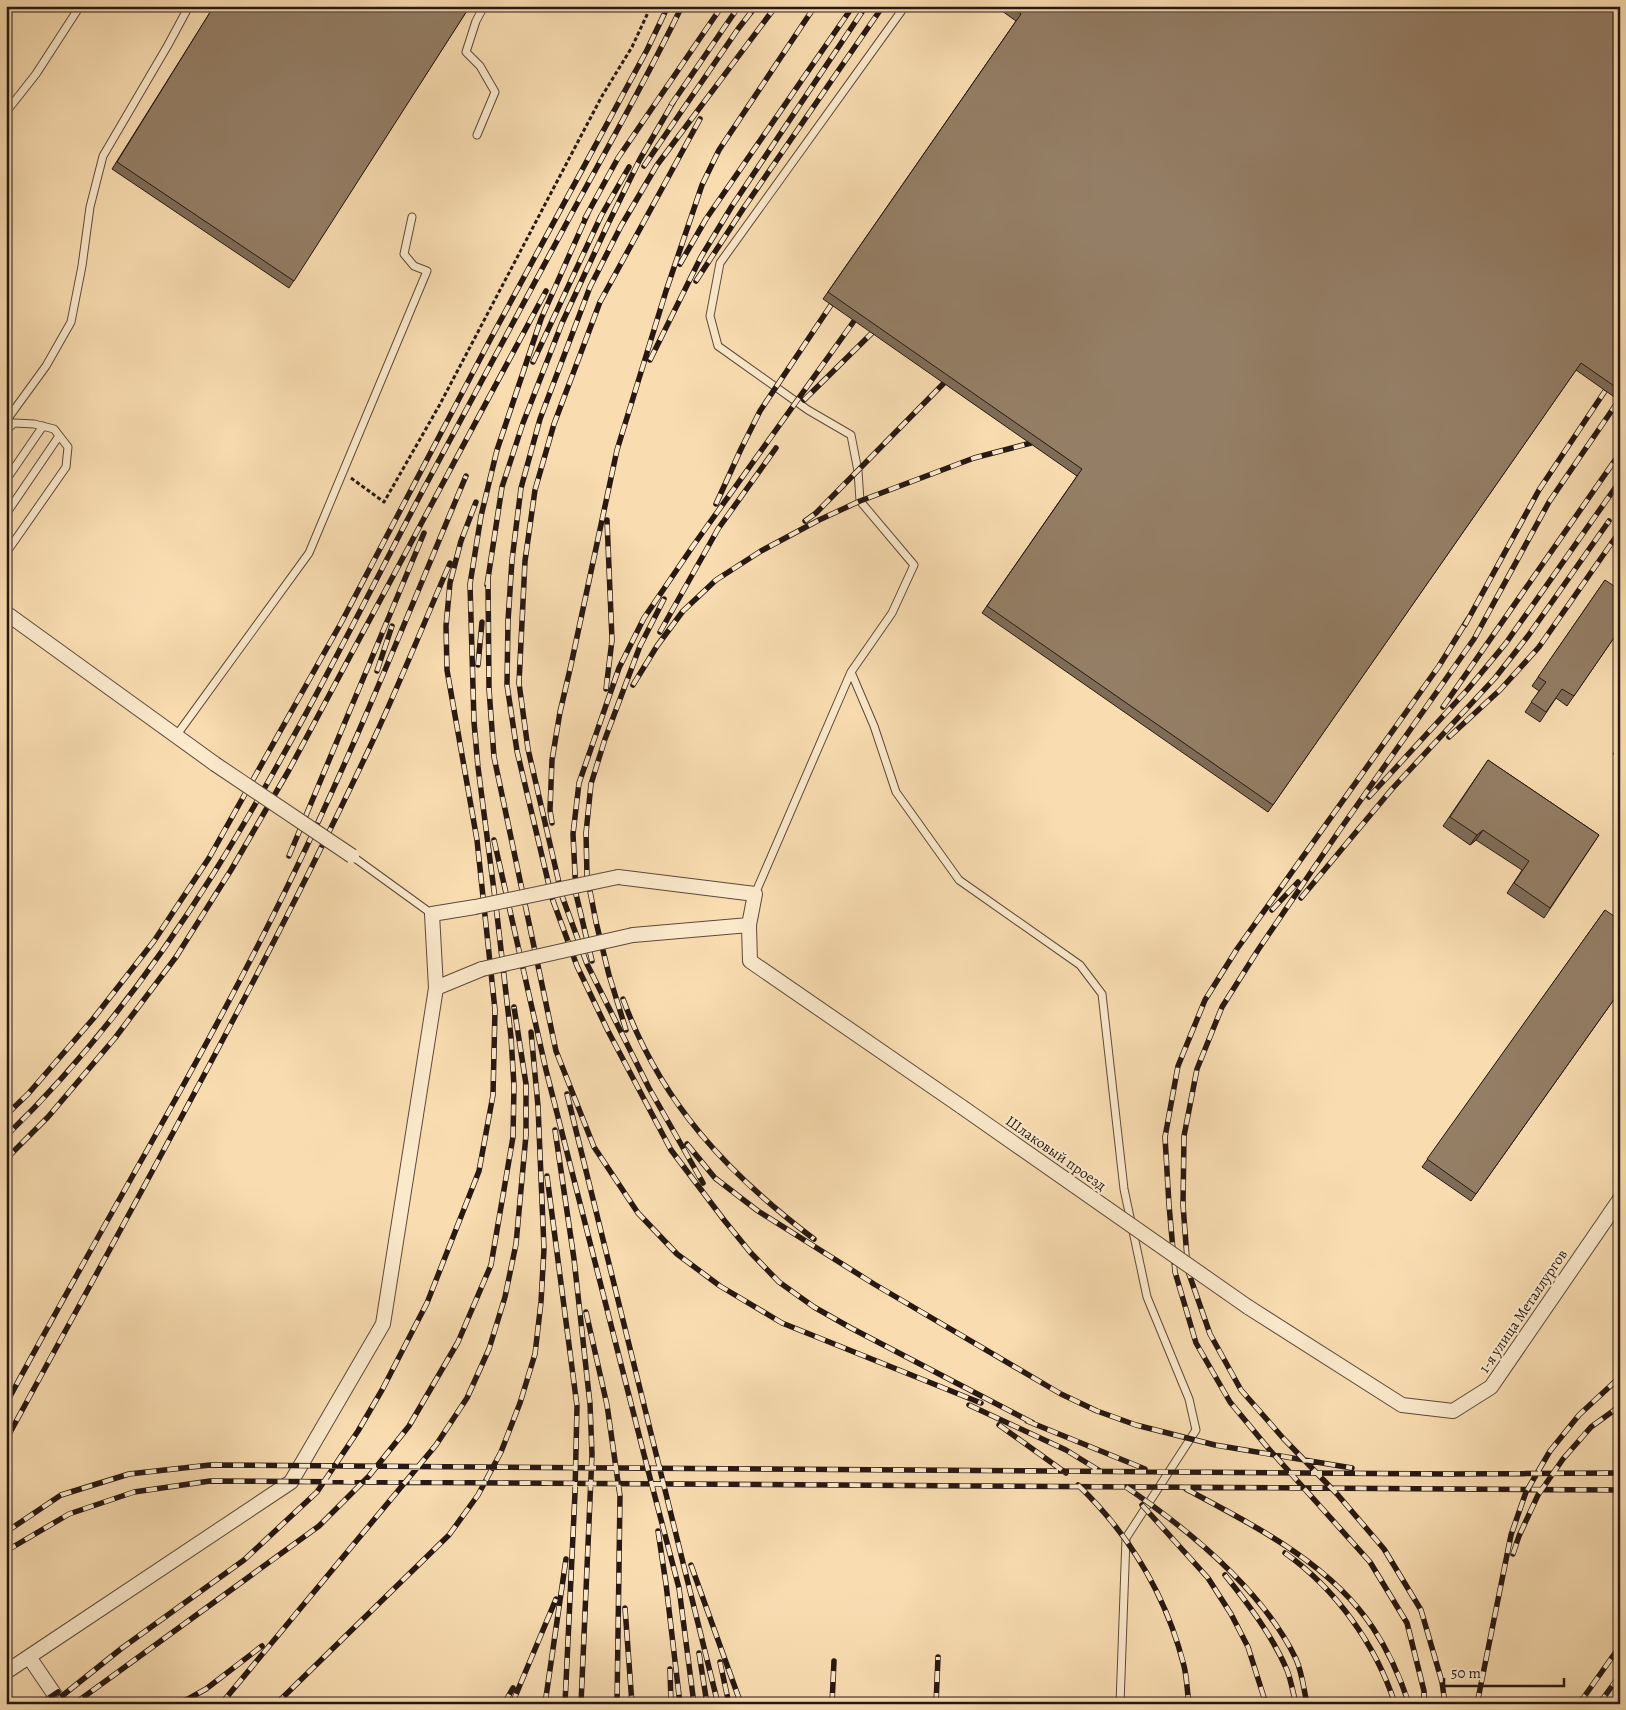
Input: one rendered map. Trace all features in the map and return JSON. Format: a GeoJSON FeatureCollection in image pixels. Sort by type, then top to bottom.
{"type":"FeatureCollection","features":[{"type":"Feature","properties":{"kind":"street"},"geometry":{"type":"LineString","coordinates":[[6,613],[215,764],[352,856]]}},
{"type":"Feature","properties":{"kind":"street"},"geometry":{"type":"LineString","coordinates":[[6,1672],[291,1482],[383,1324],[436,988],[432,914],[475,907],[618,877],[755,894]]}},
{"type":"Feature","properties":{"kind":"street","name":"Шлаковый проезд"},"geometry":{"type":"LineString","coordinates":[[755,894],[749,925],[750,961],[1248,1307],[1402,1405]]}},
{"type":"Feature","properties":{"kind":"street"},"geometry":{"type":"LineString","coordinates":[[436,988],[482,969],[633,935],[749,925]]}},
{"type":"Feature","properties":{"kind":"street","name":"1-я улица Металлургов"},"geometry":{"type":"LineString","coordinates":[[1402,1405],[1453,1410],[1492,1387],[1620,1199]]}},
{"type":"Feature","properties":{"kind":"street"},"geometry":{"type":"LineString","coordinates":[[29,1657],[61,1704]]}},
{"type":"Feature","properties":{"kind":"lane"},"geometry":{"type":"LineString","coordinates":[[6,112],[36,74],[80,6]]}},
{"type":"Feature","properties":{"kind":"lane"},"geometry":{"type":"LineString","coordinates":[[6,421],[46,366],[71,322],[82,266],[90,207],[103,156],[189,6]]}},
{"type":"Feature","properties":{"kind":"lane"},"geometry":{"type":"LineString","coordinates":[[477,135],[496,92],[480,66],[466,52],[476,22],[484,6]]}},
{"type":"Feature","properties":{"kind":"lane"},"geometry":{"type":"LineString","coordinates":[[755,894],[851,672],[892,613],[914,565],[860,501],[858,470],[851,434],[808,410],[718,346],[710,316],[720,263],[905,6]]}},
{"type":"Feature","properties":{"kind":"lane"},"geometry":{"type":"LineString","coordinates":[[176,736],[309,553],[427,271],[414,266],[404,254],[412,217]]}},
{"type":"Feature","properties":{"kind":"lane"},"geometry":{"type":"LineString","coordinates":[[6,430],[14,423],[54,429],[68,447],[66,467],[6,553]]}},
{"type":"Feature","properties":{"kind":"lane"},"geometry":{"type":"LineString","coordinates":[[6,480],[43,426]]}},
{"type":"Feature","properties":{"kind":"lane"},"geometry":{"type":"LineString","coordinates":[[6,514],[59,436]]}},
{"type":"Feature","properties":{"kind":"lane"},"geometry":{"type":"LineString","coordinates":[[851,672],[874,726],[896,792],[959,880],[1080,965],[1102,994],[1124,1188],[1147,1297],[1190,1399],[1196,1430],[1126,1538],[1120,1704]]}},
{"type":"Feature","properties":{"kind":"lane"},"geometry":{"type":"LineString","coordinates":[[352,856],[432,914]]}},
{"type":"Feature","properties":{"kind":"path"},"geometry":{"type":"LineString","coordinates":[[342,472],[384,502],[439,406],[602,96],[632,47],[651,6]]}},
{"type":"Feature","properties":{"kind":"building"},"geometry":{"type":"Polygon","coordinates":[[[214,6],[470,6],[294,281],[117,162],[214,6]]]}},
{"type":"Feature","properties":{"kind":"building"},"geometry":{"type":"Polygon","coordinates":[[[1010,6],[1620,6],[1620,390],[1581,363],[1273,805],[987,606],[1082,469],[828,292],[1021,14],[1010,6]]]}},
{"type":"Feature","properties":{"kind":"building"},"geometry":{"type":"Polygon","coordinates":[[[1605,580],[1620,590],[1620,629],[1574,696],[1562,689],[1546,712],[1531,702],[1546,682],[1538,677],[1605,580]]]}},
{"type":"Feature","properties":{"kind":"building"},"geometry":{"type":"Polygon","coordinates":[[[1488,760],[1599,835],[1550,908],[1514,883],[1529,861],[1483,830],[1477,835],[1450,817],[1488,760]]]}},
{"type":"Feature","properties":{"kind":"building"},"geometry":{"type":"Polygon","coordinates":[[[1605,910],[1620,920],[1620,991],[1476,1194],[1427,1159],[1605,910]]]}},
{"type":"Feature","properties":{"kind":"railway"},"geometry":{"type":"LineString","coordinates":[[6,1115],[28,1094],[93,1019],[154,941],[209,858],[341,623],[491,338],[647,50],[668,6]]}},
{"type":"Feature","properties":{"kind":"railway"},"geometry":{"type":"LineString","coordinates":[[6,1136],[72,1066],[133,992],[188,913],[239,832],[333,663],[422,492],[632,104],[682,6]]}},
{"type":"Feature","properties":{"kind":"railway"},"geometry":{"type":"LineString","coordinates":[[585,218],[618,158],[722,6]]}},
{"type":"Feature","properties":{"kind":"railway"},"geometry":{"type":"LineString","coordinates":[[671,105],[739,6]]}},
{"type":"Feature","properties":{"kind":"railway"},"geometry":{"type":"LineString","coordinates":[[644,166],[738,29],[756,6]]}},
{"type":"Feature","properties":{"kind":"railway"},"geometry":{"type":"LineString","coordinates":[[776,6],[657,165],[621,226],[590,287],[540,419],[521,488],[512,560],[508,621],[507,685],[517,751],[552,898],[577,966],[608,1031],[671,1150],[724,1220],[750,1252],[779,1282],[814,1307],[1033,1423]]}},
{"type":"Feature","properties":{"kind":"railway"},"geometry":{"type":"LineString","coordinates":[[552,823],[550,810],[552,760],[560,712],[617,450],[666,291],[702,185],[719,150],[815,6]]}},
{"type":"Feature","properties":{"kind":"railway"},"geometry":{"type":"LineString","coordinates":[[680,264],[706,219],[853,6]]}},
{"type":"Feature","properties":{"kind":"railway"},"geometry":{"type":"LineString","coordinates":[[650,360],[701,257],[732,206],[866,6]]}},
{"type":"Feature","properties":{"kind":"railway"},"geometry":{"type":"LineString","coordinates":[[696,281],[743,209],[883,6]]}},
{"type":"Feature","properties":{"kind":"railway"},"geometry":{"type":"LineString","coordinates":[[487,585],[502,487],[523,423],[562,323],[607,226],[640,159],[675,99]]}},
{"type":"Feature","properties":{"kind":"railway"},"geometry":{"type":"LineString","coordinates":[[700,119],[600,302],[554,424],[535,490],[525,561],[519,683],[528,749],[562,896],[587,964],[649,1088],[703,1183]]}},
{"type":"Feature","properties":{"kind":"railway"},"geometry":{"type":"LineString","coordinates":[[533,362],[601,216],[629,167]]}},
{"type":"Feature","properties":{"kind":"railway"},"geometry":{"type":"LineString","coordinates":[[74,1704],[319,1526],[369,1476],[409,1426],[458,1342],[491,1265],[513,1137],[514,1086],[511,1037],[474,722],[470,584],[481,516],[497,450],[541,319],[588,213]]}},
{"type":"Feature","properties":{"kind":"railway"},"geometry":{"type":"LineString","coordinates":[[6,1159],[48,1117],[115,1038],[176,957],[231,870],[289,770],[546,291]]}},
{"type":"Feature","properties":{"kind":"railway"},"geometry":{"type":"LineString","coordinates":[[716,504],[760,411],[831,305]]}},
{"type":"Feature","properties":{"kind":"railway"},"geometry":{"type":"LineString","coordinates":[[592,961],[576,894],[573,834],[579,783],[619,668],[644,618],[693,546],[854,321]]}},
{"type":"Feature","properties":{"kind":"railway"},"geometry":{"type":"LineString","coordinates":[[804,400],[872,333]]}},
{"type":"Feature","properties":{"kind":"railway"},"geometry":{"type":"LineString","coordinates":[[805,521],[816,513],[944,383]]}},
{"type":"Feature","properties":{"kind":"railway"},"geometry":{"type":"LineString","coordinates":[[1465,625],[1539,490],[1605,391]]}},
{"type":"Feature","properties":{"kind":"railway"},"geometry":{"type":"LineString","coordinates":[[1445,1704],[1442,1682],[1421,1610],[1384,1549],[1337,1494],[1283,1438],[1241,1390],[1210,1334],[1188,1271],[1183,1205],[1184,1136],[1197,1069],[1222,1007],[1258,950],[1339,831],[1474,639],[1549,502],[1619,400]]}},
{"type":"Feature","properties":{"kind":"railway"},"geometry":{"type":"LineString","coordinates":[[633,685],[657,646],[683,611],[716,580],[761,551],[819,520],[860,501],[974,458],[1031,443]]}},
{"type":"Feature","properties":{"kind":"railway"},"geometry":{"type":"LineString","coordinates":[[660,632],[718,529],[776,448]]}},
{"type":"Feature","properties":{"kind":"railway"},"geometry":{"type":"LineString","coordinates":[[1443,707],[1620,453]]}},
{"type":"Feature","properties":{"kind":"railway"},"geometry":{"type":"LineString","coordinates":[[6,1404],[190,1074],[261,940],[317,824],[361,725],[466,476]]}},
{"type":"Feature","properties":{"kind":"railway"},"geometry":{"type":"LineString","coordinates":[[1369,797],[1468,689],[1506,643],[1620,481]]}},
{"type":"Feature","properties":{"kind":"railway"},"geometry":{"type":"LineString","coordinates":[[52,1704],[122,1648],[244,1560],[317,1492],[358,1431],[382,1390],[427,1303],[479,1171],[493,1095],[495,1010],[477,840],[447,670],[446,626],[450,583],[461,541],[476,502]]}},
{"type":"Feature","properties":{"kind":"railway"},"geometry":{"type":"LineString","coordinates":[[606,689],[612,640],[607,520]]}},
{"type":"Feature","properties":{"kind":"railway"},"geometry":{"type":"LineString","coordinates":[[1301,898],[1392,789],[1495,678],[1528,636],[1609,521]]}},
{"type":"Feature","properties":{"kind":"railway"},"geometry":{"type":"LineString","coordinates":[[1449,737],[1500,690],[1539,647],[1620,531]]}},
{"type":"Feature","properties":{"kind":"railway"},"geometry":{"type":"LineString","coordinates":[[289,856],[424,533]]}},
{"type":"Feature","properties":{"kind":"railway"},"geometry":{"type":"LineString","coordinates":[[6,1440],[192,1097],[283,924],[380,726],[450,563]]}},
{"type":"Feature","properties":{"kind":"railway"},"geometry":{"type":"LineString","coordinates":[[488,578],[489,689],[494,757],[556,1051],[594,1147],[638,1213],[677,1254],[720,1286],[782,1323],[981,1403]]}},
{"type":"Feature","properties":{"kind":"railway"},"geometry":{"type":"LineString","coordinates":[[626,1030],[609,975],[596,922],[587,876],[586,833],[591,784],[605,739],[640,646],[664,599]]}},
{"type":"Feature","properties":{"kind":"railway"},"geometry":{"type":"LineString","coordinates":[[1424,1704],[1424,1691],[1407,1623],[1370,1562],[1268,1448],[1230,1402],[1196,1343],[1175,1272],[1165,1137],[1178,1066],[1205,1000],[1237,949],[1439,666],[1468,619]]}},
{"type":"Feature","properties":{"kind":"railway"},"geometry":{"type":"LineString","coordinates":[[478,665],[482,622]]}},
{"type":"Feature","properties":{"kind":"railway"},"geometry":{"type":"LineString","coordinates":[[377,671],[392,626]]}},
{"type":"Feature","properties":{"kind":"railway"},"geometry":{"type":"LineString","coordinates":[[494,840],[546,1070],[679,1588],[694,1704]]}},
{"type":"Feature","properties":{"kind":"railway"},"geometry":{"type":"LineString","coordinates":[[1272,910],[1298,882]]}},
{"type":"Feature","properties":{"kind":"railway"},"geometry":{"type":"LineString","coordinates":[[623,999],[657,1071],[677,1103],[700,1133],[753,1188],[814,1239]]}},
{"type":"Feature","properties":{"kind":"railway"},"geometry":{"type":"LineString","coordinates":[[221,1704],[436,1445],[467,1398],[489,1349],[505,1297],[516,1244],[526,1135],[526,1084],[514,1007]]}},
{"type":"Feature","properties":{"kind":"railway"},"geometry":{"type":"LineString","coordinates":[[276,1704],[449,1535],[478,1495],[501,1452],[520,1403],[535,1354],[541,1302],[544,1249],[538,1106],[531,1032]]}},
{"type":"Feature","properties":{"kind":"railway"},"geometry":{"type":"LineString","coordinates":[[567,1094],[718,1704]]}},
{"type":"Feature","properties":{"kind":"railway"},"geometry":{"type":"LineString","coordinates":[[555,1130],[574,1259],[590,1404],[592,1454],[581,1704]]}},
{"type":"Feature","properties":{"kind":"railway"},"geometry":{"type":"LineString","coordinates":[[687,1144],[715,1178],[758,1211],[874,1284],[1061,1394],[1097,1411],[1136,1425],[1215,1445],[1352,1468]]}},
{"type":"Feature","properties":{"kind":"railway"},"geometry":{"type":"LineString","coordinates":[[547,1176],[577,1406],[575,1493],[565,1704]]}},
{"type":"Feature","properties":{"kind":"railway"},"geometry":{"type":"LineString","coordinates":[[586,1312],[607,1405],[620,1496],[617,1704]]}},
{"type":"Feature","properties":{"kind":"railway"},"geometry":{"type":"LineString","coordinates":[[1477,1704],[1511,1535],[1526,1492],[1550,1451],[1579,1415],[1620,1377]]}},
{"type":"Feature","properties":{"kind":"railway"},"geometry":{"type":"LineString","coordinates":[[969,1405],[1066,1450],[1100,1471]]}},
{"type":"Feature","properties":{"kind":"railway"},"geometry":{"type":"LineString","coordinates":[[1513,1554],[1538,1495],[1563,1459],[1591,1427],[1620,1406]]}},
{"type":"Feature","properties":{"kind":"railway"},"geometry":{"type":"LineString","coordinates":[[1027,1421],[1145,1469]]}},
{"type":"Feature","properties":{"kind":"railway"},"geometry":{"type":"LineString","coordinates":[[999,1425],[1066,1473]]}},
{"type":"Feature","properties":{"kind":"railway"},"geometry":{"type":"LineString","coordinates":[[6,1532],[61,1495],[129,1474],[210,1465],[1449,1474],[1620,1473]]}},
{"type":"Feature","properties":{"kind":"railway"},"geometry":{"type":"LineString","coordinates":[[6,1551],[69,1514],[134,1492],[210,1481],[1620,1490]]}},
{"type":"Feature","properties":{"kind":"railway"},"geometry":{"type":"LineString","coordinates":[[1078,1485],[1114,1524],[1144,1568],[1156,1591],[1167,1615],[1184,1666],[1189,1704]]}},
{"type":"Feature","properties":{"kind":"railway"},"geometry":{"type":"LineString","coordinates":[[1126,1487],[1199,1542],[1244,1585],[1282,1633],[1296,1659],[1307,1704]]}},
{"type":"Feature","properties":{"kind":"railway"},"geometry":{"type":"LineString","coordinates":[[1186,1489],[1263,1532],[1313,1565],[1335,1584],[1355,1605],[1379,1637],[1394,1665],[1409,1704]]}},
{"type":"Feature","properties":{"kind":"railway"},"geometry":{"type":"LineString","coordinates":[[1142,1505],[1208,1578],[1231,1614],[1248,1647],[1266,1704]]}},
{"type":"Feature","properties":{"kind":"railway"},"geometry":{"type":"LineString","coordinates":[[658,1531],[680,1704]]}},
{"type":"Feature","properties":{"kind":"railway"},"geometry":{"type":"LineString","coordinates":[[1285,1553],[1321,1583],[1352,1620],[1377,1661],[1395,1704]]}},
{"type":"Feature","properties":{"kind":"railway"},"geometry":{"type":"LineString","coordinates":[[545,1704],[566,1559]]}},
{"type":"Feature","properties":{"kind":"railway"},"geometry":{"type":"LineString","coordinates":[[691,1565],[741,1704]]}},
{"type":"Feature","properties":{"kind":"railway"},"geometry":{"type":"LineString","coordinates":[[1225,1575],[1251,1609],[1274,1644],[1287,1670],[1296,1704]]}},
{"type":"Feature","properties":{"kind":"railway"},"geometry":{"type":"LineString","coordinates":[[512,1704],[556,1599]]}},
{"type":"Feature","properties":{"kind":"railway"},"geometry":{"type":"LineString","coordinates":[[625,1608],[632,1704]]}},
{"type":"Feature","properties":{"kind":"railway"},"geometry":{"type":"LineString","coordinates":[[179,1704],[206,1689],[262,1646]]}},
{"type":"Feature","properties":{"kind":"railway"},"geometry":{"type":"LineString","coordinates":[[1579,1704],[1620,1646]]}},
{"type":"Feature","properties":{"kind":"railway"},"geometry":{"type":"LineString","coordinates":[[699,1653],[707,1704]]}},
{"type":"Feature","properties":{"kind":"railway"},"geometry":{"type":"LineString","coordinates":[[936,1704],[938,1657]]}},
{"type":"Feature","properties":{"kind":"railway"},"geometry":{"type":"LineString","coordinates":[[832,1704],[834,1661]]}},
{"type":"Feature","properties":{"kind":"railway"},"geometry":{"type":"LineString","coordinates":[[720,1662],[729,1704]]}},
{"type":"Feature","properties":{"kind":"railway"},"geometry":{"type":"LineString","coordinates":[[670,1669],[671,1704]]}},
{"type":"Feature","properties":{"kind":"railway"},"geometry":{"type":"LineString","coordinates":[[1599,1704],[1620,1675]]}},
{"type":"Feature","properties":{"kind":"railway"},"geometry":{"type":"LineString","coordinates":[[504,1704],[513,1688]]}},
{"type":"Feature","properties":{"kind":"railway"},"geometry":{"type":"LineString","coordinates":[[40,1704],[58,1692]]}}]}
